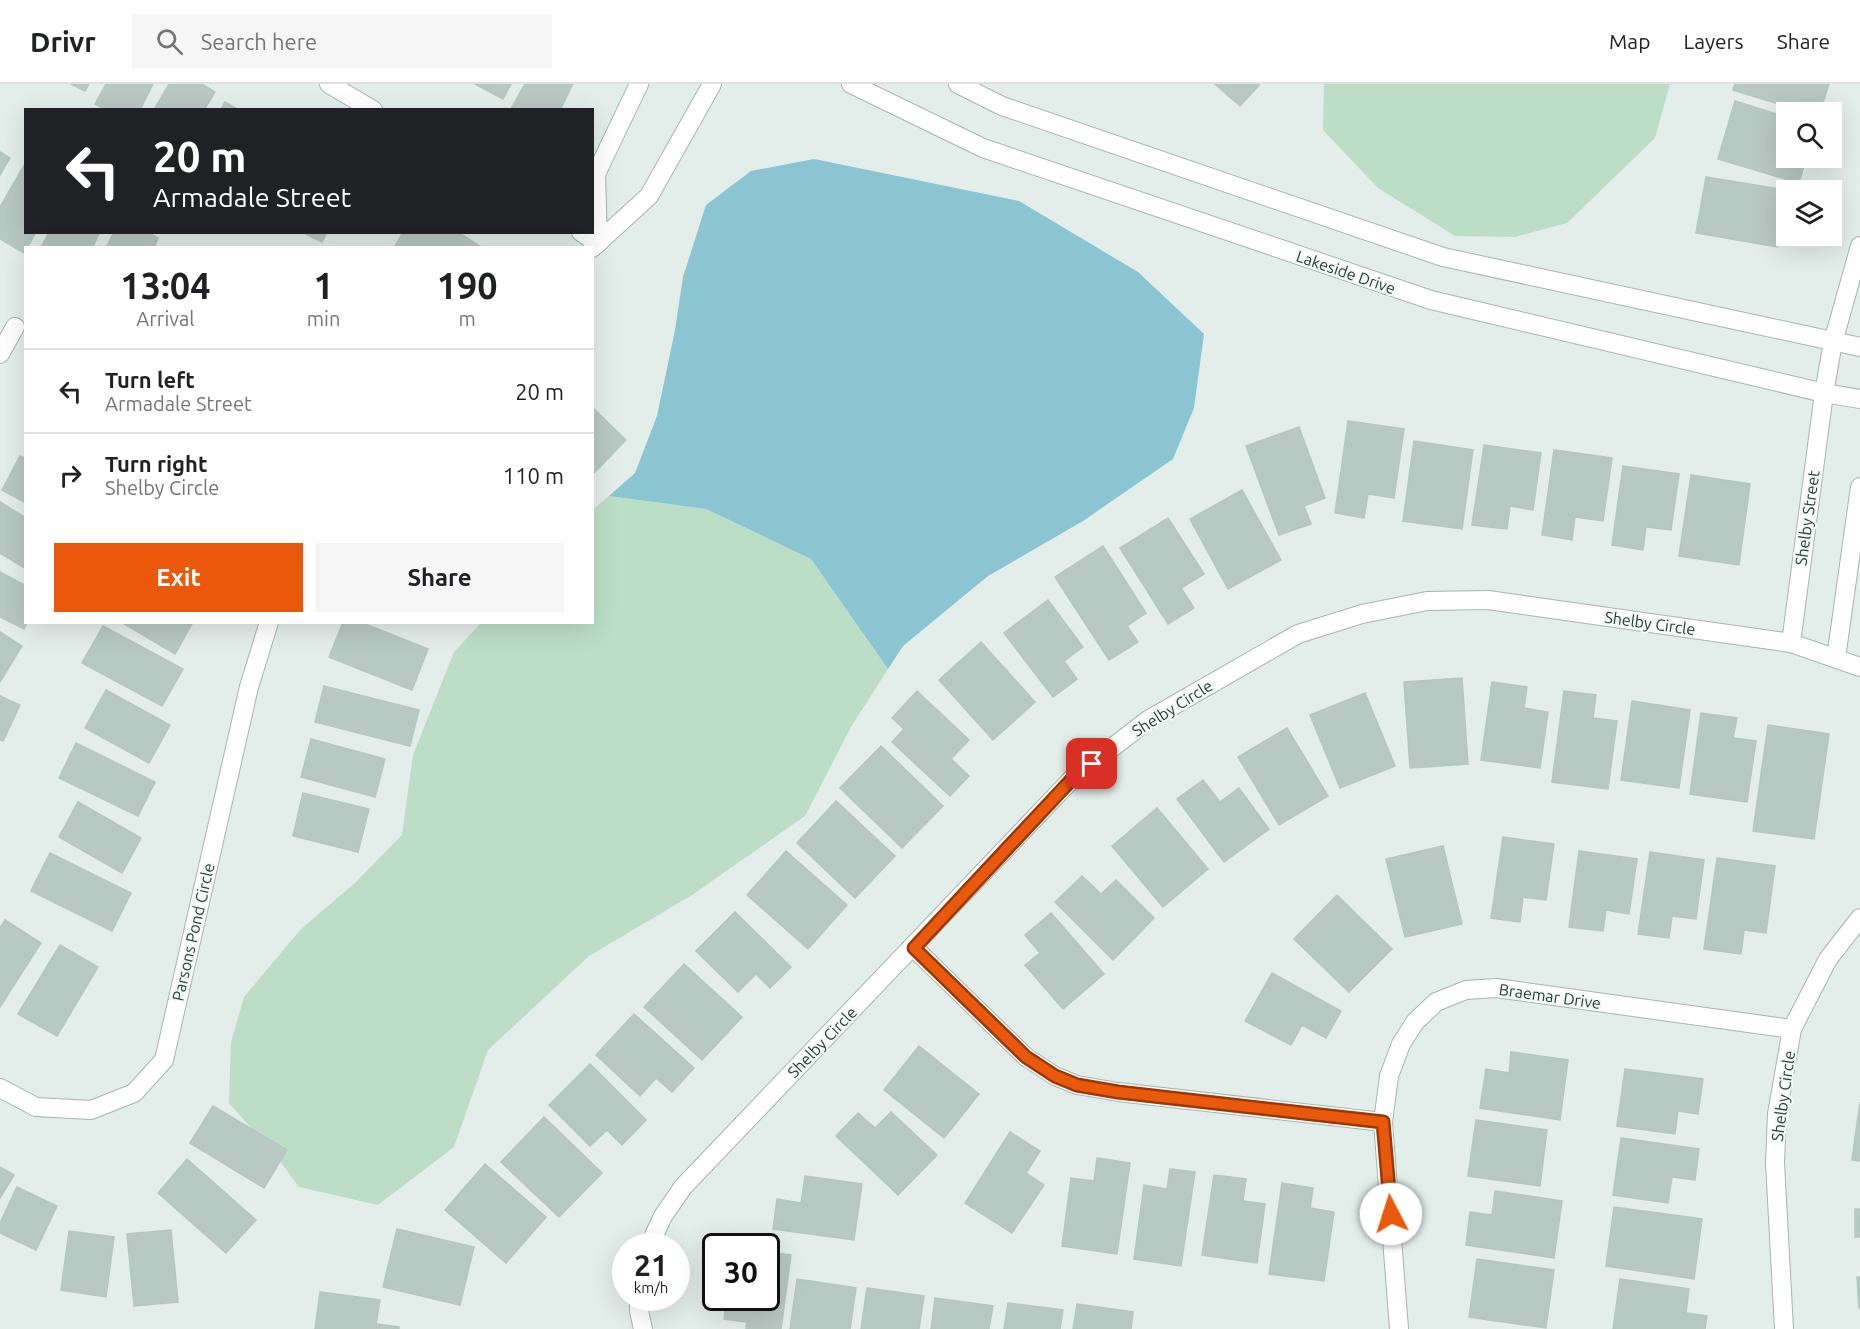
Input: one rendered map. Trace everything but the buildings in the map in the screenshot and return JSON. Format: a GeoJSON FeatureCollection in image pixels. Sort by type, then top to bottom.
{"type":"FeatureCollection","features":[{"type":"Feature","properties":{"kind":"street"},"geometry":{"type":"LineString","coordinates":[[329,84],[370,108]]}},
{"type":"Feature","properties":{"kind":"street"},"geometry":{"type":"LineString","coordinates":[[595,246],[596,174],[639,84]]}},
{"type":"Feature","properties":{"kind":"street"},"geometry":{"type":"LineString","coordinates":[[595,246],[649,196],[712,84]]}},
{"type":"Feature","properties":{"kind":"street","name":"Lakeside Drive"},"geometry":{"type":"LineString","coordinates":[[851,84],[983,148],[1431,300],[1824,393],[1860,399]]}},
{"type":"Feature","properties":{"kind":"street"},"geometry":{"type":"LineString","coordinates":[[958,84],[1002,106],[1443,257],[1860,346]]}},
{"type":"Feature","properties":{"kind":"street"},"geometry":{"type":"LineString","coordinates":[[583,234],[595,246]]}},
{"type":"Feature","properties":{"kind":"street","name":"Shelby Street"},"geometry":{"type":"LineString","coordinates":[[1791,643],[1824,393],[1833,342],[1860,246]]}},
{"type":"Feature","properties":{"kind":"street"},"geometry":{"type":"LineString","coordinates":[[0,354],[14,326]]}},
{"type":"Feature","properties":{"kind":"street"},"geometry":{"type":"LineString","coordinates":[[1836,658],[1860,487]]}},
{"type":"Feature","properties":{"kind":"street","name":"Shelby Circle"},"geometry":{"type":"LineString","coordinates":[[655,1233],[663,1216],[683,1187],[914,948],[1073,778],[1148,720],[1298,634],[1362,614],[1427,601],[1488,600],[1791,643],[1860,667]]}},
{"type":"Feature","properties":{"kind":"street","name":"Parsons Pond Circle"},"geometry":{"type":"LineString","coordinates":[[0,1088],[36,1107],[91,1110],[135,1093],[164,1060],[249,687],[268,624]]}},
{"type":"Feature","properties":{"kind":"street","name":"Shelby Circle"},"geometry":{"type":"LineString","coordinates":[[1784,1329],[1774,1163],[1777,1114],[1792,1029],[1828,959],[1860,918]]}},
{"type":"Feature","properties":{"kind":"street"},"geometry":{"type":"LineString","coordinates":[[914,948],[1026,1057],[1055,1076],[1077,1085],[1118,1092],[1383,1122]]}},
{"type":"Feature","properties":{"kind":"street","name":"Braemar Drive"},"geometry":{"type":"LineString","coordinates":[[1399,1329],[1383,1122],[1389,1076],[1401,1044],[1415,1022],[1436,1002],[1466,990],[1496,988],[1792,1029]]}},
{"type":"Feature","properties":{"kind":"street"},"geometry":{"type":"LineString","coordinates":[[639,1311],[643,1329]]}},
{"type":"Feature","properties":{"kind":"green space"},"geometry":{"type":"Polygon","coordinates":[[[1324,84],[1670,84],[1655,138],[1567,223],[1515,237],[1455,236],[1378,188],[1323,130],[1324,84]]]}},
{"type":"Feature","properties":{"kind":"green space"},"geometry":{"type":"Polygon","coordinates":[[[609,496],[706,509],[811,559],[888,669],[851,727],[805,816],[692,895],[589,956],[488,1050],[454,1147],[378,1205],[299,1187],[277,1157],[229,1103],[231,1042],[244,997],[301,929],[355,883],[402,835],[413,755],[454,652],[480,624],[594,624],[594,509],[609,496]]]}},
{"type":"Feature","properties":{"kind":"water"},"geometry":{"type":"Polygon","coordinates":[[[814,159],[1019,201],[1138,272],[1204,334],[1194,408],[1173,459],[1083,521],[988,576],[903,646],[888,669],[811,559],[706,509],[609,496],[635,473],[657,416],[675,330],[683,277],[706,205],[751,171],[814,159]]]}},
{"type":"Feature","properties":{"kind":"route"},"geometry":{"type":"LineString","coordinates":[[1092,764],[1073,778],[914,948],[1026,1057],[1055,1076],[1077,1085],[1118,1092],[1383,1122],[1391,1214]]}}]}
